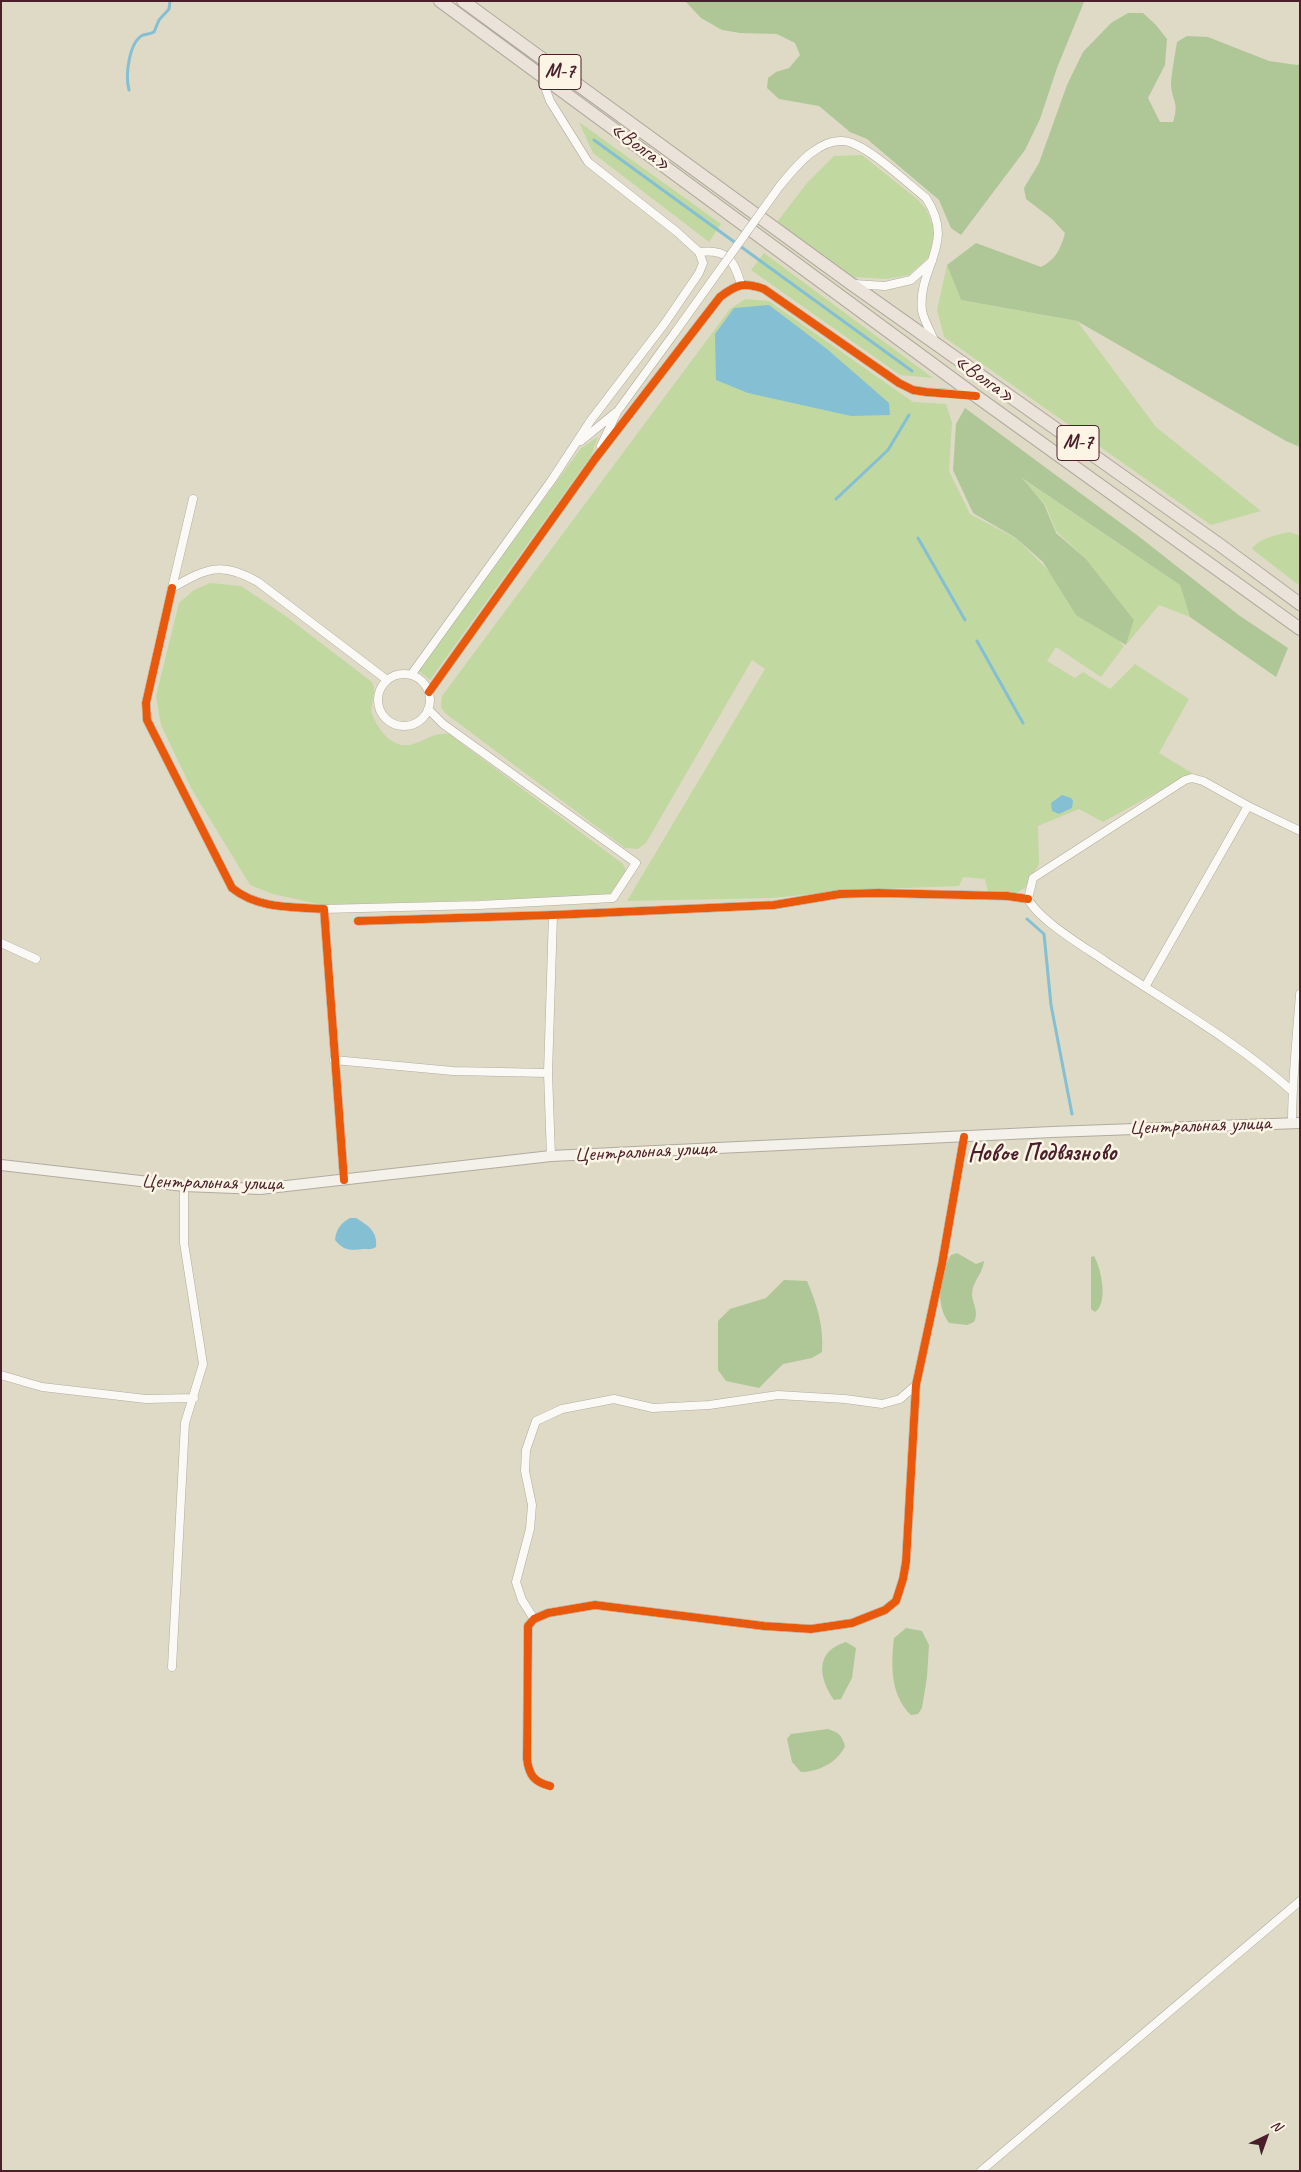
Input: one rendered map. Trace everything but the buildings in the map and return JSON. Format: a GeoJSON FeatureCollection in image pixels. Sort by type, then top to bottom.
{"type":"FeatureCollection","features":[{"type":"Feature","properties":{"kind":"highway","name":"«Волга»"},"geometry":{"type":"LineString","coordinates":[[440,1],[976,396],[1300,629]]}},
{"type":"Feature","properties":{"kind":"highway","name":"«Волга»"},"geometry":{"type":"LineString","coordinates":[[463,1],[850,283],[1300,604]]}},
{"type":"Feature","properties":{"kind":"main road","name":"Центральная улица"},"geometry":{"type":"LineString","coordinates":[[1,1165],[184,1186],[260,1189],[551,1156],[1052,1132],[1296,1123]]}},
{"type":"Feature","properties":{"kind":"street"},"geometry":{"type":"LineString","coordinates":[[411,675],[576,445],[591,420],[664,323],[699,273],[703,263],[699,252],[670,226],[588,162],[550,100],[541,74]]}},
{"type":"Feature","properties":{"kind":"street"},"geometry":{"type":"LineString","coordinates":[[595,459],[616,412],[779,187],[800,162],[813,151],[829,143],[844,140],[856,144],[926,198],[937,223],[938,231],[934,260],[923,289],[922,312],[935,342]]}},
{"type":"Feature","properties":{"kind":"street"},"geometry":{"type":"LineString","coordinates":[[699,252],[712,251],[729,257],[734,263],[742,284]]}},
{"type":"Feature","properties":{"kind":"street"},"geometry":{"type":"LineString","coordinates":[[850,283],[885,286],[911,280],[934,260]]}},
{"type":"Feature","properties":{"kind":"street"},"geometry":{"type":"LineString","coordinates":[[429,692],[595,459],[720,297],[730,289],[742,284],[756,286],[773,294],[899,383],[913,390],[976,396]]}},
{"type":"Feature","properties":{"kind":"street"},"geometry":{"type":"LineString","coordinates":[[576,445],[616,412]]}},
{"type":"Feature","properties":{"kind":"street"},"geometry":{"type":"LineString","coordinates":[[193,499],[146,703],[146,720],[232,888],[243,897],[262,905],[324,909],[479,905],[613,898],[636,863],[443,724],[428,709]]}},
{"type":"Feature","properties":{"kind":"street"},"geometry":{"type":"LineString","coordinates":[[172,588],[202,571],[220,568],[242,572],[258,582],[387,680]]}},
{"type":"Feature","properties":{"kind":"street"},"geometry":{"type":"LineString","coordinates":[[402,674],[411,675],[425,684],[429,692],[428,709],[418,722],[409,726],[392,723],[385,718],[378,703],[382,686],[387,680],[402,674]]}},
{"type":"Feature","properties":{"kind":"street"},"geometry":{"type":"LineString","coordinates":[[1028,899],[1033,878],[1185,780],[1192,778],[1203,781],[1248,806],[1300,831]]}},
{"type":"Feature","properties":{"kind":"street"},"geometry":{"type":"LineString","coordinates":[[1145,987],[1248,806]]}},
{"type":"Feature","properties":{"kind":"street"},"geometry":{"type":"LineString","coordinates":[[358,921],[774,906],[840,894],[999,896],[1028,899],[1040,914],[1083,946],[1262,1064],[1292,1092]]}},
{"type":"Feature","properties":{"kind":"street"},"geometry":{"type":"LineString","coordinates":[[324,909],[344,1180]]}},
{"type":"Feature","properties":{"kind":"street"},"geometry":{"type":"LineString","coordinates":[[551,1156],[548,1073],[553,915]]}},
{"type":"Feature","properties":{"kind":"street"},"geometry":{"type":"LineString","coordinates":[[1,943],[36,959]]}},
{"type":"Feature","properties":{"kind":"street"},"geometry":{"type":"LineString","coordinates":[[1296,1123],[1292,1092],[1296,1063],[1300,994]]}},
{"type":"Feature","properties":{"kind":"street"},"geometry":{"type":"LineString","coordinates":[[334,1060],[453,1071],[548,1073]]}},
{"type":"Feature","properties":{"kind":"street"},"geometry":{"type":"LineString","coordinates":[[550,1786],[538,1783],[533,1778],[529,1773],[526,1760],[528,1626],[534,1619],[548,1613],[596,1605],[764,1626],[811,1629],[852,1623],[885,1610],[896,1601],[906,1562],[916,1385],[942,1264],[964,1137]]}},
{"type":"Feature","properties":{"kind":"street"},"geometry":{"type":"LineString","coordinates":[[172,1667],[185,1423],[203,1364],[184,1243],[184,1186]]}},
{"type":"Feature","properties":{"kind":"street"},"geometry":{"type":"LineString","coordinates":[[1,1375],[42,1388],[146,1400],[194,1398]]}},
{"type":"Feature","properties":{"kind":"street"},"geometry":{"type":"LineString","coordinates":[[534,1619],[522,1600],[516,1582],[530,1529],[532,1505],[526,1471],[526,1457],[531,1432],[536,1421],[562,1409],[614,1400],[653,1408],[709,1404],[778,1395],[844,1399],[882,1404],[900,1399],[916,1385]]}},
{"type":"Feature","properties":{"kind":"street"},"geometry":{"type":"LineString","coordinates":[[981,2171],[1300,1901]]}},
{"type":"Feature","properties":{"kind":"green space"},"geometry":{"type":"Polygon","coordinates":[[[685,1],[1084,2],[1057,68],[1040,119],[1025,150],[961,235],[951,228],[939,200],[867,139],[850,132],[819,106],[779,99],[767,88],[768,78],[776,72],[789,68],[800,55],[795,43],[777,34],[740,33],[722,30],[701,18],[685,1]]]}},
{"type":"Feature","properties":{"kind":"green space"},"geometry":{"type":"Polygon","coordinates":[[[1128,13],[1143,13],[1167,39],[1165,65],[1148,98],[1160,122],[1173,122],[1176,110],[1171,83],[1177,42],[1187,36],[1208,37],[1269,61],[1300,64],[1300,447],[1286,441],[1077,321],[961,300],[947,265],[976,243],[1041,267],[1057,253],[1065,233],[1052,219],[1026,199],[1024,188],[1039,163],[1067,85],[1083,52],[1111,23],[1128,13]]]}},
{"type":"Feature","properties":{"kind":"green space"},"geometry":{"type":"Polygon","coordinates":[[[579,122],[721,224],[709,242],[593,153],[579,122]]]}},
{"type":"Feature","properties":{"kind":"green space"},"geometry":{"type":"Polygon","coordinates":[[[862,155],[917,199],[926,209],[935,230],[929,257],[909,275],[887,279],[854,277],[777,222],[807,183],[834,156],[862,155]]]}},
{"type":"Feature","properties":{"kind":"green space"},"geometry":{"type":"Polygon","coordinates":[[[764,253],[933,378],[900,375],[751,270],[764,253]]]}},
{"type":"Feature","properties":{"kind":"green space"},"geometry":{"type":"Polygon","coordinates":[[[947,265],[961,300],[1077,321],[1156,427],[1261,511],[1211,525],[944,337],[937,310],[947,265]]]}},
{"type":"Feature","properties":{"kind":"green space"},"geometry":{"type":"Polygon","coordinates":[[[745,299],[769,301],[913,402],[946,404],[952,423],[949,471],[970,514],[1017,539],[1124,646],[1101,677],[1056,647],[1047,661],[1075,678],[1083,672],[1110,689],[1135,664],[1189,699],[1159,753],[1192,773],[1103,822],[1079,809],[1038,826],[1039,864],[1025,888],[1016,893],[988,891],[985,879],[963,877],[959,886],[852,890],[772,898],[627,901],[765,669],[752,660],[646,843],[638,849],[625,848],[445,713],[441,707],[442,696],[730,309],[745,299]]]}},
{"type":"Feature","properties":{"kind":"green space"},"geometry":{"type":"Polygon","coordinates":[[[965,408],[1137,535],[1240,616],[1288,648],[1276,677],[1190,617],[1180,585],[1022,478],[1044,504],[1056,533],[1086,559],[1134,620],[1126,645],[1076,615],[1043,562],[1016,538],[973,513],[953,470],[956,424],[965,408]]]}},
{"type":"Feature","properties":{"kind":"green space"},"geometry":{"type":"Polygon","coordinates":[[[598,437],[591,456],[430,680],[419,671],[581,448],[598,437]]]}},
{"type":"Feature","properties":{"kind":"green space"},"geometry":{"type":"Polygon","coordinates":[[[1020,477],[1180,585],[1190,617],[1159,605],[1126,645],[1134,620],[1086,559],[1056,531],[1045,504],[1020,477]]]}},
{"type":"Feature","properties":{"kind":"green space"},"geometry":{"type":"Polygon","coordinates":[[[1290,532],[1300,536],[1300,586],[1252,549],[1258,542],[1290,532]]]}},
{"type":"Feature","properties":{"kind":"green space"},"geometry":{"type":"Polygon","coordinates":[[[210,583],[241,586],[283,614],[372,682],[374,686],[373,716],[384,734],[395,743],[409,745],[436,735],[449,734],[623,864],[626,870],[613,896],[322,905],[273,894],[250,885],[191,788],[161,725],[156,696],[179,603],[194,590],[210,583]]]}},
{"type":"Feature","properties":{"kind":"green space"},"geometry":{"type":"Polygon","coordinates":[[[957,1253],[976,1264],[984,1261],[982,1270],[972,1290],[976,1312],[974,1322],[967,1325],[949,1323],[940,1298],[941,1280],[947,1263],[951,1255],[957,1253]]]}},
{"type":"Feature","properties":{"kind":"green space"},"geometry":{"type":"Polygon","coordinates":[[[1094,1256],[1101,1277],[1103,1293],[1102,1301],[1095,1312],[1091,1309],[1091,1257],[1094,1256]]]}},
{"type":"Feature","properties":{"kind":"green space"},"geometry":{"type":"Polygon","coordinates":[[[784,1280],[807,1281],[819,1316],[822,1352],[812,1358],[783,1364],[759,1388],[726,1381],[718,1370],[718,1321],[730,1309],[766,1298],[784,1280]]]}},
{"type":"Feature","properties":{"kind":"green space"},"geometry":{"type":"Polygon","coordinates":[[[906,1628],[922,1631],[929,1645],[927,1677],[922,1708],[918,1714],[911,1715],[899,1698],[894,1679],[892,1659],[894,1638],[906,1628]]]}},
{"type":"Feature","properties":{"kind":"green space"},"geometry":{"type":"Polygon","coordinates":[[[846,1642],[856,1648],[852,1678],[841,1699],[834,1700],[825,1682],[822,1666],[824,1658],[829,1652],[836,1646],[846,1642]]]}},
{"type":"Feature","properties":{"kind":"green space"},"geometry":{"type":"Polygon","coordinates":[[[828,1729],[841,1737],[845,1746],[842,1752],[833,1761],[821,1768],[801,1772],[792,1762],[787,1739],[791,1734],[828,1729]]]}},
{"type":"Feature","properties":{"kind":"water"},"geometry":{"type":"Polygon","coordinates":[[[769,305],[827,349],[889,403],[890,415],[851,416],[748,393],[716,380],[715,334],[734,308],[769,305]]]}},
{"type":"Feature","properties":{"kind":"water"},"geometry":{"type":"Polygon","coordinates":[[[1062,795],[1071,798],[1073,801],[1072,808],[1059,814],[1052,811],[1051,803],[1062,795]]]}},
{"type":"Feature","properties":{"kind":"water"},"geometry":{"type":"Polygon","coordinates":[[[350,1218],[356,1218],[364,1223],[374,1233],[376,1247],[373,1249],[352,1250],[342,1247],[335,1240],[336,1233],[340,1227],[350,1218]]]}},
{"type":"Feature","properties":{"kind":"waterway"},"geometry":{"type":"LineString","coordinates":[[129,90],[128,68],[134,44],[143,35],[154,32],[159,20],[169,9],[170,1]]}},
{"type":"Feature","properties":{"kind":"waterway"},"geometry":{"type":"LineString","coordinates":[[594,140],[912,371]]}},
{"type":"Feature","properties":{"kind":"waterway"},"geometry":{"type":"LineString","coordinates":[[836,499],[888,450],[909,415]]}},
{"type":"Feature","properties":{"kind":"waterway"},"geometry":{"type":"LineString","coordinates":[[918,538],[965,620]]}},
{"type":"Feature","properties":{"kind":"waterway"},"geometry":{"type":"LineString","coordinates":[[977,641],[1023,723]]}},
{"type":"Feature","properties":{"kind":"waterway"},"geometry":{"type":"LineString","coordinates":[[1027,919],[1044,934],[1051,1005],[1072,1114]]}},
{"type":"Feature","properties":{"kind":"cycle path"},"geometry":{"type":"LineString","coordinates":[[429,692],[595,459],[720,297],[731,289],[745,285],[764,289],[899,383],[913,390],[976,396]]}},
{"type":"Feature","properties":{"kind":"cycle path"},"geometry":{"type":"LineString","coordinates":[[172,588],[146,703],[147,720],[232,888],[253,900],[275,906],[324,909],[344,1180]]}},
{"type":"Feature","properties":{"kind":"cycle path"},"geometry":{"type":"LineString","coordinates":[[358,921],[774,905],[840,894],[1007,896],[1028,899]]}},
{"type":"Feature","properties":{"kind":"cycle path"},"geometry":{"type":"LineString","coordinates":[[550,1786],[533,1777],[527,1759],[528,1626],[534,1619],[548,1613],[595,1605],[764,1626],[811,1629],[852,1623],[885,1610],[896,1601],[906,1562],[916,1385],[942,1264],[964,1137]]}},
{"type":"Feature","properties":{"kind":"district","name":"Новое Подвязново"},"geometry":{"type":"Point","coordinates":[1042,1154]}}]}
